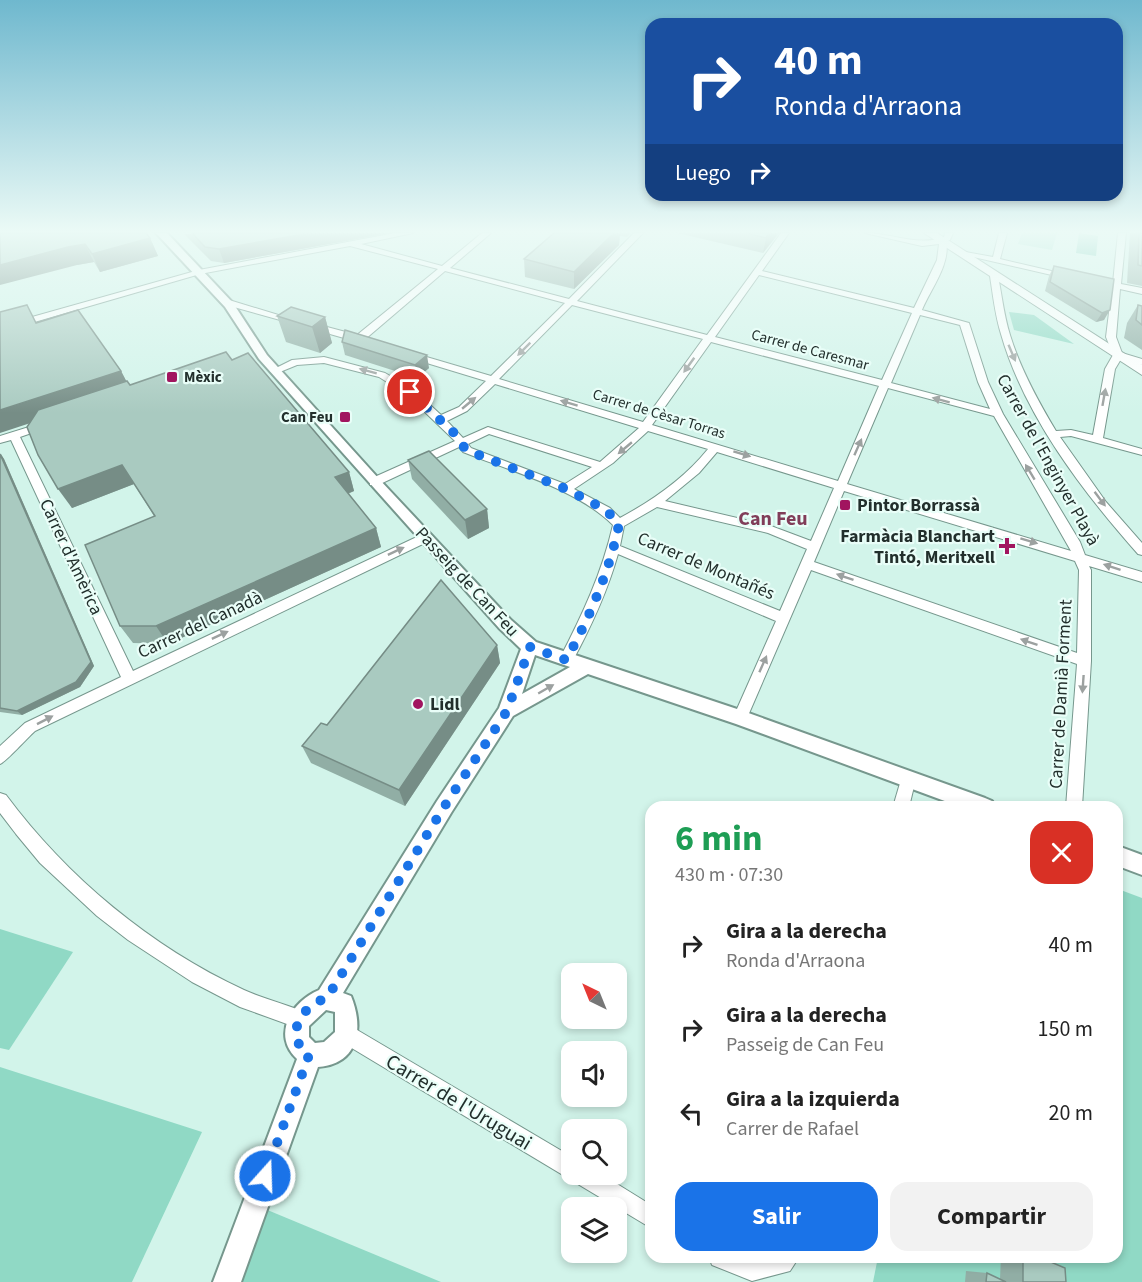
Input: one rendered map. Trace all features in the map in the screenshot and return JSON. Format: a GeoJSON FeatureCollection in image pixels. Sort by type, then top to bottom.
{"type":"FeatureCollection","features":[{"type":"Feature","properties":{"kind":"main road"},"geometry":{"type":"LineString","coordinates":[[1020,293],[1142,371]]}},
{"type":"Feature","properties":{"kind":"street"},"geometry":{"type":"LineString","coordinates":[[0,329],[126,293]]}},
{"type":"Feature","properties":{"kind":"street","name":"Passeig de Can Feu"},"geometry":{"type":"LineString","coordinates":[[218,293],[226,302],[254,355],[275,371],[425,538],[505,624],[530,647],[740,718],[969,801]]}},
{"type":"Feature","properties":{"kind":"street"},"geometry":{"type":"LineString","coordinates":[[358,339],[414,293]]}},
{"type":"Feature","properties":{"kind":"street","name":"Carrer de Caresmar"},"geometry":{"type":"LineString","coordinates":[[533,293],[998,414]]}},
{"type":"Feature","properties":{"kind":"street"},"geometry":{"type":"LineString","coordinates":[[440,420],[463,409],[582,293]]}},
{"type":"Feature","properties":{"kind":"street"},"geometry":{"type":"LineString","coordinates":[[566,489],[632,443],[742,293]]}},
{"type":"Feature","properties":{"kind":"street"},"geometry":{"type":"LineString","coordinates":[[845,293],[918,310]]}},
{"type":"Feature","properties":{"kind":"street"},"geometry":{"type":"LineString","coordinates":[[740,718],[926,293]]}},
{"type":"Feature","properties":{"kind":"street"},"geometry":{"type":"LineString","coordinates":[[997,293],[1007,341],[1022,375],[1055,434],[1077,469],[1142,551]]}},
{"type":"Feature","properties":{"kind":"street"},"geometry":{"type":"LineString","coordinates":[[1117,293],[1111,337],[1118,355]]}},
{"type":"Feature","properties":{"kind":"street"},"geometry":{"type":"LineString","coordinates":[[226,302],[369,342]]}},
{"type":"Feature","properties":{"kind":"street","name":"Carrer de l'Enginyer Playà"},"geometry":{"type":"LineString","coordinates":[[918,310],[962,321],[965,324],[983,382],[998,414],[1082,558],[1085,584]]}},
{"type":"Feature","properties":{"kind":"street","name":"Carrer de Cèsar Torras"},"geometry":{"type":"LineString","coordinates":[[403,352],[1142,577]]}},
{"type":"Feature","properties":{"kind":"street"},"geometry":{"type":"LineString","coordinates":[[1118,355],[1142,362]]}},
{"type":"Feature","properties":{"kind":"street"},"geometry":{"type":"LineString","coordinates":[[1097,441],[1110,369],[1118,355]]}},
{"type":"Feature","properties":{"kind":"street"},"geometry":{"type":"LineString","coordinates":[[275,371],[295,362],[324,360],[382,375],[410,392],[440,420],[466,450],[566,489],[606,510],[619,524]]}},
{"type":"Feature","properties":{"kind":"street"},"geometry":{"type":"LineString","coordinates":[[0,440],[58,420]]}},
{"type":"Feature","properties":{"kind":"street"},"geometry":{"type":"LineString","coordinates":[[374,482],[462,444],[481,432],[496,431],[602,466]]}},
{"type":"Feature","properties":{"kind":"street"},"geometry":{"type":"LineString","coordinates":[[1055,434],[1067,442],[1097,441],[1142,452]]}},
{"type":"Feature","properties":{"kind":"street","name":"Carrer d'Amèrica"},"geometry":{"type":"LineString","coordinates":[[14,435],[129,678]]}},
{"type":"Feature","properties":{"kind":"street"},"geometry":{"type":"LineString","coordinates":[[566,660],[614,548],[619,524],[656,503],[686,479],[716,447]]}},
{"type":"Feature","properties":{"kind":"street"},"geometry":{"type":"LineString","coordinates":[[656,503],[771,530],[814,547]]}},
{"type":"Feature","properties":{"kind":"street","name":"Carrer del Canadà"},"geometry":{"type":"LineString","coordinates":[[0,757],[12,742],[30,728],[129,678],[425,538]]}},
{"type":"Feature","properties":{"kind":"street","name":"Carrer de Montañés"},"geometry":{"type":"LineString","coordinates":[[614,548],[783,618]]}},
{"type":"Feature","properties":{"kind":"street"},"geometry":{"type":"LineString","coordinates":[[807,564],[1084,661]]}},
{"type":"Feature","properties":{"kind":"street","name":"Carrer de Damià Forment"},"geometry":{"type":"LineString","coordinates":[[1074,801],[1084,661],[1085,584]]}},
{"type":"Feature","properties":{"kind":"street"},"geometry":{"type":"LineString","coordinates":[[327,998],[343,1004],[349,1014],[347,1034],[336,1049],[327,1054],[309,1055],[299,1045],[296,1029],[298,1019],[307,1007],[327,998],[444,807],[507,711],[530,647]]}},
{"type":"Feature","properties":{"kind":"street"},"geometry":{"type":"LineString","coordinates":[[507,711],[585,667]]}},
{"type":"Feature","properties":{"kind":"street"},"geometry":{"type":"LineString","coordinates":[[902,801],[908,778]]}},
{"type":"Feature","properties":{"kind":"street"},"geometry":{"type":"LineString","coordinates":[[0,800],[66,878],[156,951],[231,994],[298,1019]]}},
{"type":"Feature","properties":{"kind":"street"},"geometry":{"type":"LineString","coordinates":[[1123,858],[1142,865]]}},
{"type":"Feature","properties":{"kind":"street","name":"Carrer de l'Uruguai"},"geometry":{"type":"LineString","coordinates":[[347,1034],[561,1162]]}},
{"type":"Feature","properties":{"kind":"street"},"geometry":{"type":"LineString","coordinates":[[227,1282],[309,1055]]}},
{"type":"Feature","properties":{"kind":"street"},"geometry":{"type":"LineString","coordinates":[[598,1185],[645,1213]]}},
{"type":"Feature","properties":{"kind":"street"},"geometry":{"type":"LineString","coordinates":[[735,1263],[752,1270],[775,1263]]}},
{"type":"Feature","properties":{"kind":"shaded area"},"geometry":{"type":"Polygon","coordinates":[[[1009,312],[1034,315],[1074,344],[1014,330],[1009,312]]]}},
{"type":"Feature","properties":{"kind":"shaded area"},"geometry":{"type":"Polygon","coordinates":[[[1123,891],[1142,898],[1142,1282],[873,1282],[877,1263],[1123,1263],[1123,891]]]}},
{"type":"Feature","properties":{"kind":"shaded area"},"geometry":{"type":"Polygon","coordinates":[[[0,929],[73,952],[9,1050],[0,1048],[0,929]]]}},
{"type":"Feature","properties":{"kind":"shaded area"},"geometry":{"type":"Polygon","coordinates":[[[0,1067],[202,1132],[132,1282],[0,1282],[0,1067]]]}},
{"type":"Feature","properties":{"kind":"shaded area"},"geometry":{"type":"Polygon","coordinates":[[[265,1209],[441,1282],[240,1282],[265,1209]]]}},
{"type":"Feature","properties":{"kind":"building"},"geometry":{"type":"Polygon","coordinates":[[[1068,293],[1112,293],[1110,310],[1102,313],[1068,293]]]}},
{"type":"Feature","properties":{"kind":"building"},"geometry":{"type":"Polygon","coordinates":[[[27,305],[36,323],[78,310],[121,371],[0,410],[0,312],[27,305]]]}},
{"type":"Feature","properties":{"kind":"building"},"geometry":{"type":"Polygon","coordinates":[[[1138,305],[1142,306],[1142,325],[1136,320],[1138,305]]]}},
{"type":"Feature","properties":{"kind":"building"},"geometry":{"type":"Polygon","coordinates":[[[291,307],[325,317],[312,327],[277,316],[291,307]]]}},
{"type":"Feature","properties":{"kind":"building"},"geometry":{"type":"Polygon","coordinates":[[[345,330],[427,355],[415,365],[342,342],[345,330]]]}},
{"type":"Feature","properties":{"kind":"building"},"geometry":{"type":"Polygon","coordinates":[[[226,352],[232,360],[248,353],[349,472],[335,477],[376,528],[156,626],[120,626],[85,545],[155,516],[122,465],[58,489],[38,455],[27,427],[38,410],[127,381],[130,385],[226,352]]]}},
{"type":"Feature","properties":{"kind":"building"},"geometry":{"type":"Polygon","coordinates":[[[429,451],[487,509],[465,520],[408,460],[429,451]]]}},
{"type":"Feature","properties":{"kind":"building"},"geometry":{"type":"Polygon","coordinates":[[[0,454],[91,662],[76,682],[17,711],[0,708],[0,454]]]}},
{"type":"Feature","properties":{"kind":"building","name":"Lidl"},"geometry":{"type":"Polygon","coordinates":[[[441,580],[497,645],[399,790],[302,746],[321,723],[327,725],[441,580]]]}},
{"type":"Feature","properties":{"kind":"building"},"geometry":{"type":"Polygon","coordinates":[[[1023,1263],[1053,1263],[1065,1268],[1066,1282],[1023,1282],[1023,1263]]]}},
{"type":"Feature","properties":{"kind":"building"},"geometry":{"type":"Polygon","coordinates":[[[987,1273],[1006,1282],[986,1282],[987,1273]]]}},
{"type":"Feature","properties":{"kind":"place","name":"Mèxic"},"geometry":{"type":"Point","coordinates":[172,377]}},
{"type":"Feature","properties":{"kind":"place","name":"Can Feu"},"geometry":{"type":"Point","coordinates":[345,417]}},
{"type":"Feature","properties":{"kind":"place","name":"Pintor Borrassà"},"geometry":{"type":"Point","coordinates":[845,505]}},
{"type":"Feature","properties":{"kind":"place","name":"Farmàcia Blanchart Tintó, Meritxell"},"geometry":{"type":"Point","coordinates":[1007,546]}},
{"type":"Feature","properties":{"kind":"place","name":"Lidl"},"geometry":{"type":"Point","coordinates":[418,704]}},
{"type":"Feature","properties":{"kind":"district","name":"Can Feu"},"geometry":{"type":"Point","coordinates":[773,519]}},
{"type":"Feature","properties":{"kind":"route"},"geometry":{"type":"LineString","coordinates":[[265,1176],[309,1055],[302,1050],[296,1036],[298,1019],[315,1001],[327,998],[444,807],[507,711],[530,647],[566,660],[614,548],[619,524],[606,510],[566,489],[520,469],[466,450],[454,433],[410,392]]}}]}
